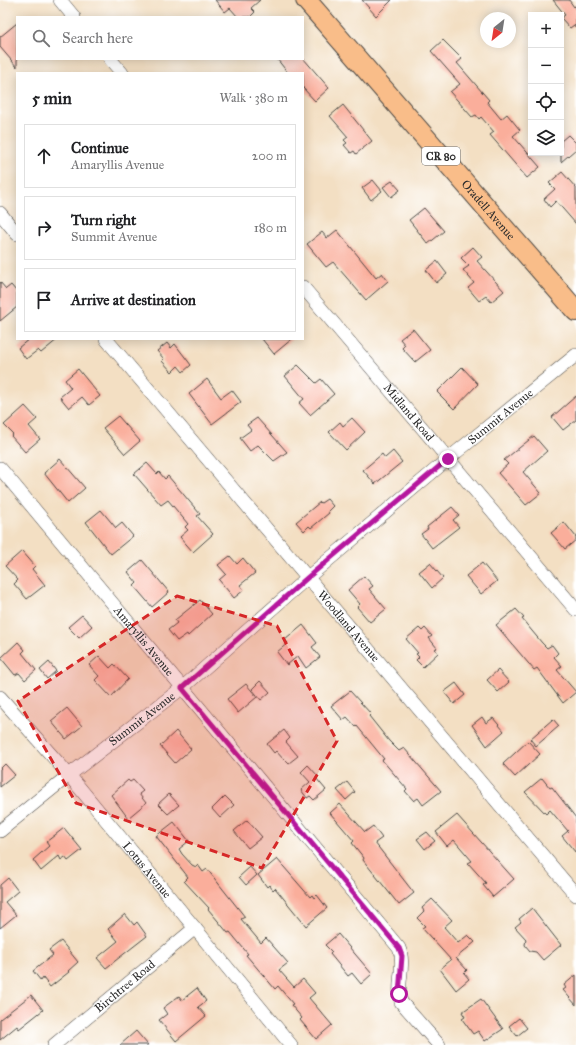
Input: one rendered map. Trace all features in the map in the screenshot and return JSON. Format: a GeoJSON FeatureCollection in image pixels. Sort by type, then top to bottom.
{"type":"FeatureCollection","features":[{"type":"Feature","properties":{"kind":"main road","name":"Oradell Avenue"},"geometry":{"type":"LineString","coordinates":[[310,1],[576,311]]}},
{"type":"Feature","properties":{"kind":"street"},"geometry":{"type":"LineString","coordinates":[[60,0],[73,16]]}},
{"type":"Feature","properties":{"kind":"street"},"geometry":{"type":"LineString","coordinates":[[111,60],[121,72]]}},
{"type":"Feature","properties":{"kind":"street"},"geometry":{"type":"LineString","coordinates":[[0,214],[16,233]]}},
{"type":"Feature","properties":{"kind":"street","name":"Midland Road"},"geometry":{"type":"LineString","coordinates":[[304,288],[576,610]]}},
{"type":"Feature","properties":{"kind":"street","name":"Woodland Avenue"},"geometry":{"type":"LineString","coordinates":[[107,340],[576,895]]}},
{"type":"Feature","properties":{"kind":"street","name":"Summit Avenue"},"geometry":{"type":"LineString","coordinates":[[0,831],[69,775],[182,688],[307,578],[448,459],[576,355]]}},
{"type":"Feature","properties":{"kind":"street","name":"Amaryllis Avenue"},"geometry":{"type":"LineString","coordinates":[[0,468],[399,948],[402,956],[399,994],[401,1002],[439,1045]]}},
{"type":"Feature","properties":{"kind":"street","name":"Lotus Avenue"},"geometry":{"type":"LineString","coordinates":[[0,697],[69,775],[292,1045]]}},
{"type":"Feature","properties":{"kind":"street","name":"Birchtree Road"},"geometry":{"type":"LineString","coordinates":[[54,1045],[195,928]]}},
{"type":"Feature","properties":{"kind":"highlighted area"},"geometry":{"type":"Polygon","coordinates":[[[177,596],[277,626],[337,741],[262,868],[76,803],[18,701],[177,596]]]}},
{"type":"Feature","properties":{"kind":"building"},"geometry":{"type":"Polygon","coordinates":[[[215,0],[260,0],[251,8],[255,12],[251,16],[237,16],[230,8],[225,12],[215,0]]]}},
{"type":"Feature","properties":{"kind":"building"},"geometry":{"type":"Polygon","coordinates":[[[362,0],[392,0],[376,16],[362,0]]]}},
{"type":"Feature","properties":{"kind":"building"},"geometry":{"type":"Polygon","coordinates":[[[553,0],[569,0],[574,7],[576,5],[576,28],[574,25],[570,28],[564,21],[565,15],[553,0]]]}},
{"type":"Feature","properties":{"kind":"building"},"geometry":{"type":"Polygon","coordinates":[[[16,24],[17,67],[0,47],[0,37],[16,24]]]}},
{"type":"Feature","properties":{"kind":"building"},"geometry":{"type":"Polygon","coordinates":[[[443,40],[462,59],[457,63],[489,100],[487,102],[501,119],[507,114],[520,130],[513,136],[528,153],[528,156],[530,156],[540,167],[527,178],[490,135],[494,132],[481,117],[479,119],[476,115],[472,117],[450,92],[460,84],[431,51],[443,40]]]}},
{"type":"Feature","properties":{"kind":"building"},"geometry":{"type":"Polygon","coordinates":[[[304,59],[329,88],[315,101],[304,89],[304,72],[287,72],[278,60],[304,59]]]}},
{"type":"Feature","properties":{"kind":"building"},"geometry":{"type":"Polygon","coordinates":[[[343,105],[372,141],[356,154],[354,151],[351,153],[344,145],[347,143],[344,140],[348,137],[330,116],[343,105]]]}},
{"type":"Feature","properties":{"kind":"building"},"geometry":{"type":"Polygon","coordinates":[[[568,135],[576,143],[576,149],[561,162],[561,156],[564,156],[564,138],[568,135]]]}},
{"type":"Feature","properties":{"kind":"building"},"geometry":{"type":"Polygon","coordinates":[[[562,172],[576,188],[576,224],[556,201],[550,207],[544,199],[555,189],[549,183],[562,172]]]}},
{"type":"Feature","properties":{"kind":"building"},"geometry":{"type":"Polygon","coordinates":[[[373,180],[382,191],[371,200],[362,188],[373,180]]]}},
{"type":"Feature","properties":{"kind":"building"},"geometry":{"type":"Polygon","coordinates":[[[392,181],[400,190],[391,197],[383,187],[392,181]]]}},
{"type":"Feature","properties":{"kind":"building"},"geometry":{"type":"Polygon","coordinates":[[[424,208],[444,231],[428,244],[409,220],[424,208]]]}},
{"type":"Feature","properties":{"kind":"building"},"geometry":{"type":"Polygon","coordinates":[[[337,230],[376,278],[382,273],[388,281],[366,300],[333,262],[326,267],[307,244],[322,232],[327,238],[337,230]]]}},
{"type":"Feature","properties":{"kind":"building"},"geometry":{"type":"Polygon","coordinates":[[[473,247],[482,257],[477,261],[504,291],[491,302],[486,296],[479,301],[468,288],[474,283],[463,270],[469,266],[461,258],[473,247]]]}},
{"type":"Feature","properties":{"kind":"building"},"geometry":{"type":"Polygon","coordinates":[[[437,261],[447,274],[436,283],[426,270],[437,261]]]}},
{"type":"Feature","properties":{"kind":"building"},"geometry":{"type":"Polygon","coordinates":[[[0,282],[6,289],[11,285],[16,291],[16,308],[0,321],[0,282]]]}},
{"type":"Feature","properties":{"kind":"building"},"geometry":{"type":"Polygon","coordinates":[[[413,329],[430,350],[415,362],[402,348],[405,345],[400,339],[413,329]]]}},
{"type":"Feature","properties":{"kind":"building"},"geometry":{"type":"Polygon","coordinates":[[[28,340],[57,340],[41,353],[38,350],[26,359],[18,348],[28,340]]]}},
{"type":"Feature","properties":{"kind":"building"},"geometry":{"type":"Polygon","coordinates":[[[263,340],[291,340],[274,354],[263,340]]]}},
{"type":"Feature","properties":{"kind":"building"},"geometry":{"type":"Polygon","coordinates":[[[167,343],[171,348],[175,344],[191,365],[183,372],[178,366],[172,372],[162,361],[164,359],[157,351],[167,343]]]}},
{"type":"Feature","properties":{"kind":"building"},"geometry":{"type":"Polygon","coordinates":[[[298,365],[316,383],[321,379],[334,394],[310,415],[299,403],[304,399],[285,376],[298,365]]]}},
{"type":"Feature","properties":{"kind":"building"},"geometry":{"type":"Polygon","coordinates":[[[462,367],[478,384],[454,409],[437,392],[462,367]]]}},
{"type":"Feature","properties":{"kind":"building"},"geometry":{"type":"Polygon","coordinates":[[[78,369],[100,396],[89,405],[82,397],[69,408],[60,397],[71,388],[65,380],[78,369]]]}},
{"type":"Feature","properties":{"kind":"building"},"geometry":{"type":"Polygon","coordinates":[[[207,379],[221,398],[232,390],[241,402],[212,424],[189,394],[207,379]]]}},
{"type":"Feature","properties":{"kind":"building"},"geometry":{"type":"Polygon","coordinates":[[[576,396],[576,420],[563,430],[552,417],[576,396]]]}},
{"type":"Feature","properties":{"kind":"building"},"geometry":{"type":"Polygon","coordinates":[[[25,406],[37,419],[29,426],[40,439],[25,452],[11,436],[13,434],[4,425],[25,406]]]}},
{"type":"Feature","properties":{"kind":"building"},"geometry":{"type":"Polygon","coordinates":[[[118,416],[140,441],[125,454],[103,428],[118,416]]]}},
{"type":"Feature","properties":{"kind":"building"},"geometry":{"type":"Polygon","coordinates":[[[257,418],[287,452],[274,461],[258,445],[250,451],[240,438],[251,430],[247,425],[257,418]]]}},
{"type":"Feature","properties":{"kind":"building"},"geometry":{"type":"Polygon","coordinates":[[[352,418],[365,432],[346,450],[329,432],[340,422],[343,426],[352,418]]]}},
{"type":"Feature","properties":{"kind":"building"},"geometry":{"type":"Polygon","coordinates":[[[534,436],[547,451],[523,472],[541,493],[526,505],[498,473],[508,464],[504,460],[534,436]]]}},
{"type":"Feature","properties":{"kind":"building"},"geometry":{"type":"Polygon","coordinates":[[[393,451],[402,462],[375,484],[363,470],[382,454],[385,458],[393,451]]]}},
{"type":"Feature","properties":{"kind":"building"},"geometry":{"type":"Polygon","coordinates":[[[60,459],[85,488],[68,503],[44,473],[60,459]]]}},
{"type":"Feature","properties":{"kind":"building"},"geometry":{"type":"Polygon","coordinates":[[[147,463],[157,474],[159,472],[165,479],[168,476],[200,514],[197,516],[213,534],[193,552],[180,537],[188,530],[185,527],[188,524],[168,500],[161,505],[134,474],[147,463]]]}},
{"type":"Feature","properties":{"kind":"building"},"geometry":{"type":"Polygon","coordinates":[[[327,499],[333,506],[328,511],[329,513],[311,528],[309,526],[304,531],[296,522],[320,502],[321,503],[327,499]]]}},
{"type":"Feature","properties":{"kind":"building"},"geometry":{"type":"Polygon","coordinates":[[[452,507],[459,515],[453,520],[459,527],[432,548],[421,534],[428,529],[427,527],[452,507]]]}},
{"type":"Feature","properties":{"kind":"building"},"geometry":{"type":"Polygon","coordinates":[[[101,510],[116,528],[122,523],[133,536],[111,554],[86,522],[101,510]]]}},
{"type":"Feature","properties":{"kind":"building"},"geometry":{"type":"Polygon","coordinates":[[[564,522],[576,537],[576,540],[565,549],[551,533],[564,522]]]}},
{"type":"Feature","properties":{"kind":"building"},"geometry":{"type":"Polygon","coordinates":[[[22,551],[35,566],[32,569],[45,585],[27,599],[14,584],[18,580],[5,566],[22,551]]]}},
{"type":"Feature","properties":{"kind":"building"},"geometry":{"type":"Polygon","coordinates":[[[230,556],[237,564],[243,558],[255,573],[240,585],[244,590],[234,598],[219,580],[226,574],[218,565],[230,556]]]}},
{"type":"Feature","properties":{"kind":"building"},"geometry":{"type":"Polygon","coordinates":[[[142,560],[169,592],[152,607],[134,586],[137,583],[128,572],[142,560]]]}},
{"type":"Feature","properties":{"kind":"building"},"geometry":{"type":"Polygon","coordinates":[[[430,563],[443,578],[432,588],[419,572],[430,563]]]}},
{"type":"Feature","properties":{"kind":"building"},"geometry":{"type":"Polygon","coordinates":[[[482,563],[497,581],[481,594],[466,576],[482,563]]]}},
{"type":"Feature","properties":{"kind":"building"},"geometry":{"type":"Polygon","coordinates":[[[364,576],[373,586],[369,589],[386,609],[370,622],[357,607],[360,604],[348,590],[364,576]]]}},
{"type":"Feature","properties":{"kind":"building"},"geometry":{"type":"Polygon","coordinates":[[[200,600],[212,614],[188,636],[187,634],[177,641],[168,630],[177,623],[175,620],[200,600]]]}},
{"type":"Feature","properties":{"kind":"building"},"geometry":{"type":"Polygon","coordinates":[[[516,609],[524,618],[522,619],[542,643],[547,648],[552,645],[558,653],[554,657],[562,666],[557,670],[576,692],[563,703],[537,668],[534,670],[496,625],[516,609]]]}},
{"type":"Feature","properties":{"kind":"building"},"geometry":{"type":"Polygon","coordinates":[[[82,615],[92,626],[79,638],[68,627],[82,615]]]}},
{"type":"Feature","properties":{"kind":"building"},"geometry":{"type":"Polygon","coordinates":[[[303,625],[317,643],[312,647],[320,657],[306,668],[298,656],[287,665],[277,652],[288,643],[285,640],[303,625]]]}},
{"type":"Feature","properties":{"kind":"building"},"geometry":{"type":"Polygon","coordinates":[[[419,628],[422,631],[425,628],[432,636],[429,638],[437,648],[435,649],[438,653],[423,667],[416,660],[419,657],[416,654],[418,653],[406,639],[419,628]]]}},
{"type":"Feature","properties":{"kind":"building"},"geometry":{"type":"Polygon","coordinates":[[[18,642],[25,650],[22,653],[36,670],[25,680],[19,673],[15,675],[1,658],[18,642]]]}},
{"type":"Feature","properties":{"kind":"building"},"geometry":{"type":"Polygon","coordinates":[[[99,656],[110,668],[114,664],[128,679],[111,697],[95,680],[99,676],[89,665],[99,656]]]}},
{"type":"Feature","properties":{"kind":"building"},"geometry":{"type":"Polygon","coordinates":[[[49,662],[56,671],[47,679],[40,670],[49,662]]]}},
{"type":"Feature","properties":{"kind":"building"},"geometry":{"type":"Polygon","coordinates":[[[498,670],[509,682],[498,692],[487,680],[498,670]]]}},
{"type":"Feature","properties":{"kind":"building"},"geometry":{"type":"Polygon","coordinates":[[[260,681],[270,692],[261,700],[252,689],[260,681]]]}},
{"type":"Feature","properties":{"kind":"building"},"geometry":{"type":"Polygon","coordinates":[[[456,683],[465,695],[454,704],[444,692],[456,683]]]}},
{"type":"Feature","properties":{"kind":"building"},"geometry":{"type":"Polygon","coordinates":[[[246,684],[257,697],[238,713],[227,699],[246,684]]]}},
{"type":"Feature","properties":{"kind":"building"},"geometry":{"type":"Polygon","coordinates":[[[350,691],[371,714],[369,716],[389,741],[399,751],[404,748],[441,791],[423,805],[418,798],[414,801],[405,791],[407,789],[382,760],[384,759],[357,726],[356,727],[347,717],[343,720],[331,706],[350,691]]]}},
{"type":"Feature","properties":{"kind":"building"},"geometry":{"type":"Polygon","coordinates":[[[67,708],[82,726],[66,739],[51,721],[67,708]]]}},
{"type":"Feature","properties":{"kind":"building"},"geometry":{"type":"Polygon","coordinates":[[[482,717],[486,723],[493,718],[504,731],[487,746],[472,725],[482,717]]]}},
{"type":"Feature","properties":{"kind":"building"},"geometry":{"type":"Polygon","coordinates":[[[553,719],[559,726],[536,746],[530,739],[553,719]]]}},
{"type":"Feature","properties":{"kind":"building"},"geometry":{"type":"Polygon","coordinates":[[[284,730],[290,738],[286,742],[298,756],[289,763],[276,751],[274,753],[267,744],[284,730]]]}},
{"type":"Feature","properties":{"kind":"building"},"geometry":{"type":"Polygon","coordinates":[[[176,731],[191,749],[175,763],[160,746],[176,731]]]}},
{"type":"Feature","properties":{"kind":"building"},"geometry":{"type":"Polygon","coordinates":[[[528,741],[540,754],[515,777],[503,764],[528,741]]]}},
{"type":"Feature","properties":{"kind":"building"},"geometry":{"type":"Polygon","coordinates":[[[5,764],[15,775],[0,787],[0,769],[5,764]]]}},
{"type":"Feature","properties":{"kind":"building"},"geometry":{"type":"Polygon","coordinates":[[[308,765],[318,776],[316,778],[326,790],[314,800],[310,796],[307,798],[301,790],[310,782],[301,772],[308,765]]]}},
{"type":"Feature","properties":{"kind":"building"},"geometry":{"type":"Polygon","coordinates":[[[542,778],[550,788],[552,787],[576,818],[576,853],[562,836],[568,831],[550,810],[546,814],[525,792],[542,778]]]}},
{"type":"Feature","properties":{"kind":"building"},"geometry":{"type":"Polygon","coordinates":[[[128,780],[130,782],[133,780],[143,791],[139,794],[146,803],[128,818],[111,795],[128,780]]]}},
{"type":"Feature","properties":{"kind":"building"},"geometry":{"type":"Polygon","coordinates":[[[347,782],[355,792],[346,800],[337,790],[347,782]]]}},
{"type":"Feature","properties":{"kind":"building"},"geometry":{"type":"Polygon","coordinates":[[[169,794],[179,805],[168,814],[158,804],[169,794]]]}},
{"type":"Feature","properties":{"kind":"building"},"geometry":{"type":"Polygon","coordinates":[[[225,796],[234,805],[220,818],[212,809],[225,796]]]}},
{"type":"Feature","properties":{"kind":"building"},"geometry":{"type":"Polygon","coordinates":[[[340,804],[365,832],[373,826],[382,838],[375,843],[414,893],[399,905],[363,860],[364,858],[352,843],[354,841],[330,813],[340,804]]]}},
{"type":"Feature","properties":{"kind":"building"},"geometry":{"type":"Polygon","coordinates":[[[457,815],[514,879],[493,897],[483,885],[486,883],[468,863],[472,861],[454,840],[447,846],[436,832],[457,815]]]}},
{"type":"Feature","properties":{"kind":"building"},"geometry":{"type":"Polygon","coordinates":[[[247,820],[262,837],[248,848],[234,831],[247,820]]]}},
{"type":"Feature","properties":{"kind":"building"},"geometry":{"type":"Polygon","coordinates":[[[174,822],[189,841],[179,849],[182,854],[192,865],[196,867],[198,865],[203,872],[207,869],[245,917],[241,919],[261,943],[266,938],[288,963],[279,970],[294,987],[303,979],[315,993],[309,998],[332,1025],[316,1039],[300,1020],[302,1018],[291,1005],[293,1004],[278,986],[275,989],[246,955],[248,954],[230,932],[228,933],[208,909],[209,908],[184,881],[188,877],[156,836],[174,822]]]}},
{"type":"Feature","properties":{"kind":"building"},"geometry":{"type":"Polygon","coordinates":[[[64,828],[82,850],[68,861],[65,857],[61,860],[59,856],[41,871],[33,860],[49,846],[46,842],[64,828]]]}},
{"type":"Feature","properties":{"kind":"building"},"geometry":{"type":"Polygon","coordinates":[[[427,832],[435,841],[425,849],[417,839],[427,832]]]}},
{"type":"Feature","properties":{"kind":"building"},"geometry":{"type":"Polygon","coordinates":[[[277,859],[310,897],[312,895],[314,898],[317,895],[327,908],[306,926],[275,888],[273,890],[269,885],[267,887],[258,875],[277,859]]]}},
{"type":"Feature","properties":{"kind":"building"},"geometry":{"type":"Polygon","coordinates":[[[250,867],[257,875],[246,885],[239,877],[250,867]]]}},
{"type":"Feature","properties":{"kind":"building"},"geometry":{"type":"Polygon","coordinates":[[[8,878],[18,891],[5,902],[16,915],[0,928],[0,885],[8,878]]]}},
{"type":"Feature","properties":{"kind":"building"},"geometry":{"type":"Polygon","coordinates":[[[432,899],[452,920],[444,927],[458,943],[468,935],[475,942],[456,958],[467,970],[464,973],[469,979],[456,990],[440,969],[451,960],[422,928],[425,926],[417,918],[424,911],[422,908],[432,899]]]}},
{"type":"Feature","properties":{"kind":"building"},"geometry":{"type":"Polygon","coordinates":[[[532,908],[561,945],[543,960],[536,952],[530,951],[525,945],[526,939],[515,927],[521,922],[519,919],[532,908]]]}},
{"type":"Feature","properties":{"kind":"building"},"geometry":{"type":"Polygon","coordinates":[[[125,914],[134,925],[137,922],[147,936],[106,968],[97,958],[118,941],[108,929],[125,914]]]}},
{"type":"Feature","properties":{"kind":"building"},"geometry":{"type":"Polygon","coordinates":[[[338,934],[372,974],[361,984],[352,973],[348,976],[330,954],[332,952],[325,945],[338,934]]]}},
{"type":"Feature","properties":{"kind":"building"},"geometry":{"type":"Polygon","coordinates":[[[61,941],[78,962],[68,971],[69,972],[50,987],[43,978],[41,981],[33,971],[53,955],[49,950],[61,941]]]}},
{"type":"Feature","properties":{"kind":"building"},"geometry":{"type":"Polygon","coordinates":[[[576,975],[576,1005],[563,990],[566,988],[564,985],[576,975]]]}},
{"type":"Feature","properties":{"kind":"building"},"geometry":{"type":"Polygon","coordinates":[[[197,988],[206,1001],[198,1007],[206,1016],[176,1041],[159,1020],[167,1014],[163,1008],[179,996],[182,1000],[197,988]]]}},
{"type":"Feature","properties":{"kind":"building"},"geometry":{"type":"Polygon","coordinates":[[[31,995],[43,1010],[19,1029],[17,1026],[0,1040],[0,1019],[31,995]]]}},
{"type":"Feature","properties":{"kind":"building"},"geometry":{"type":"Polygon","coordinates":[[[481,999],[503,1029],[485,1041],[478,1031],[473,1034],[462,1019],[465,1017],[462,1012],[481,999]]]}},
{"type":"Feature","properties":{"kind":"building"},"geometry":{"type":"Polygon","coordinates":[[[519,1018],[527,1028],[517,1036],[509,1026],[519,1018]]]}},
{"type":"Feature","properties":{"kind":"building"},"geometry":{"type":"Polygon","coordinates":[[[136,1031],[148,1045],[120,1045],[136,1031]]]}},
{"type":"Feature","properties":{"kind":"route"},"geometry":{"type":"LineString","coordinates":[[399,994],[402,956],[399,948],[182,688],[307,578],[448,459]]}}]}
